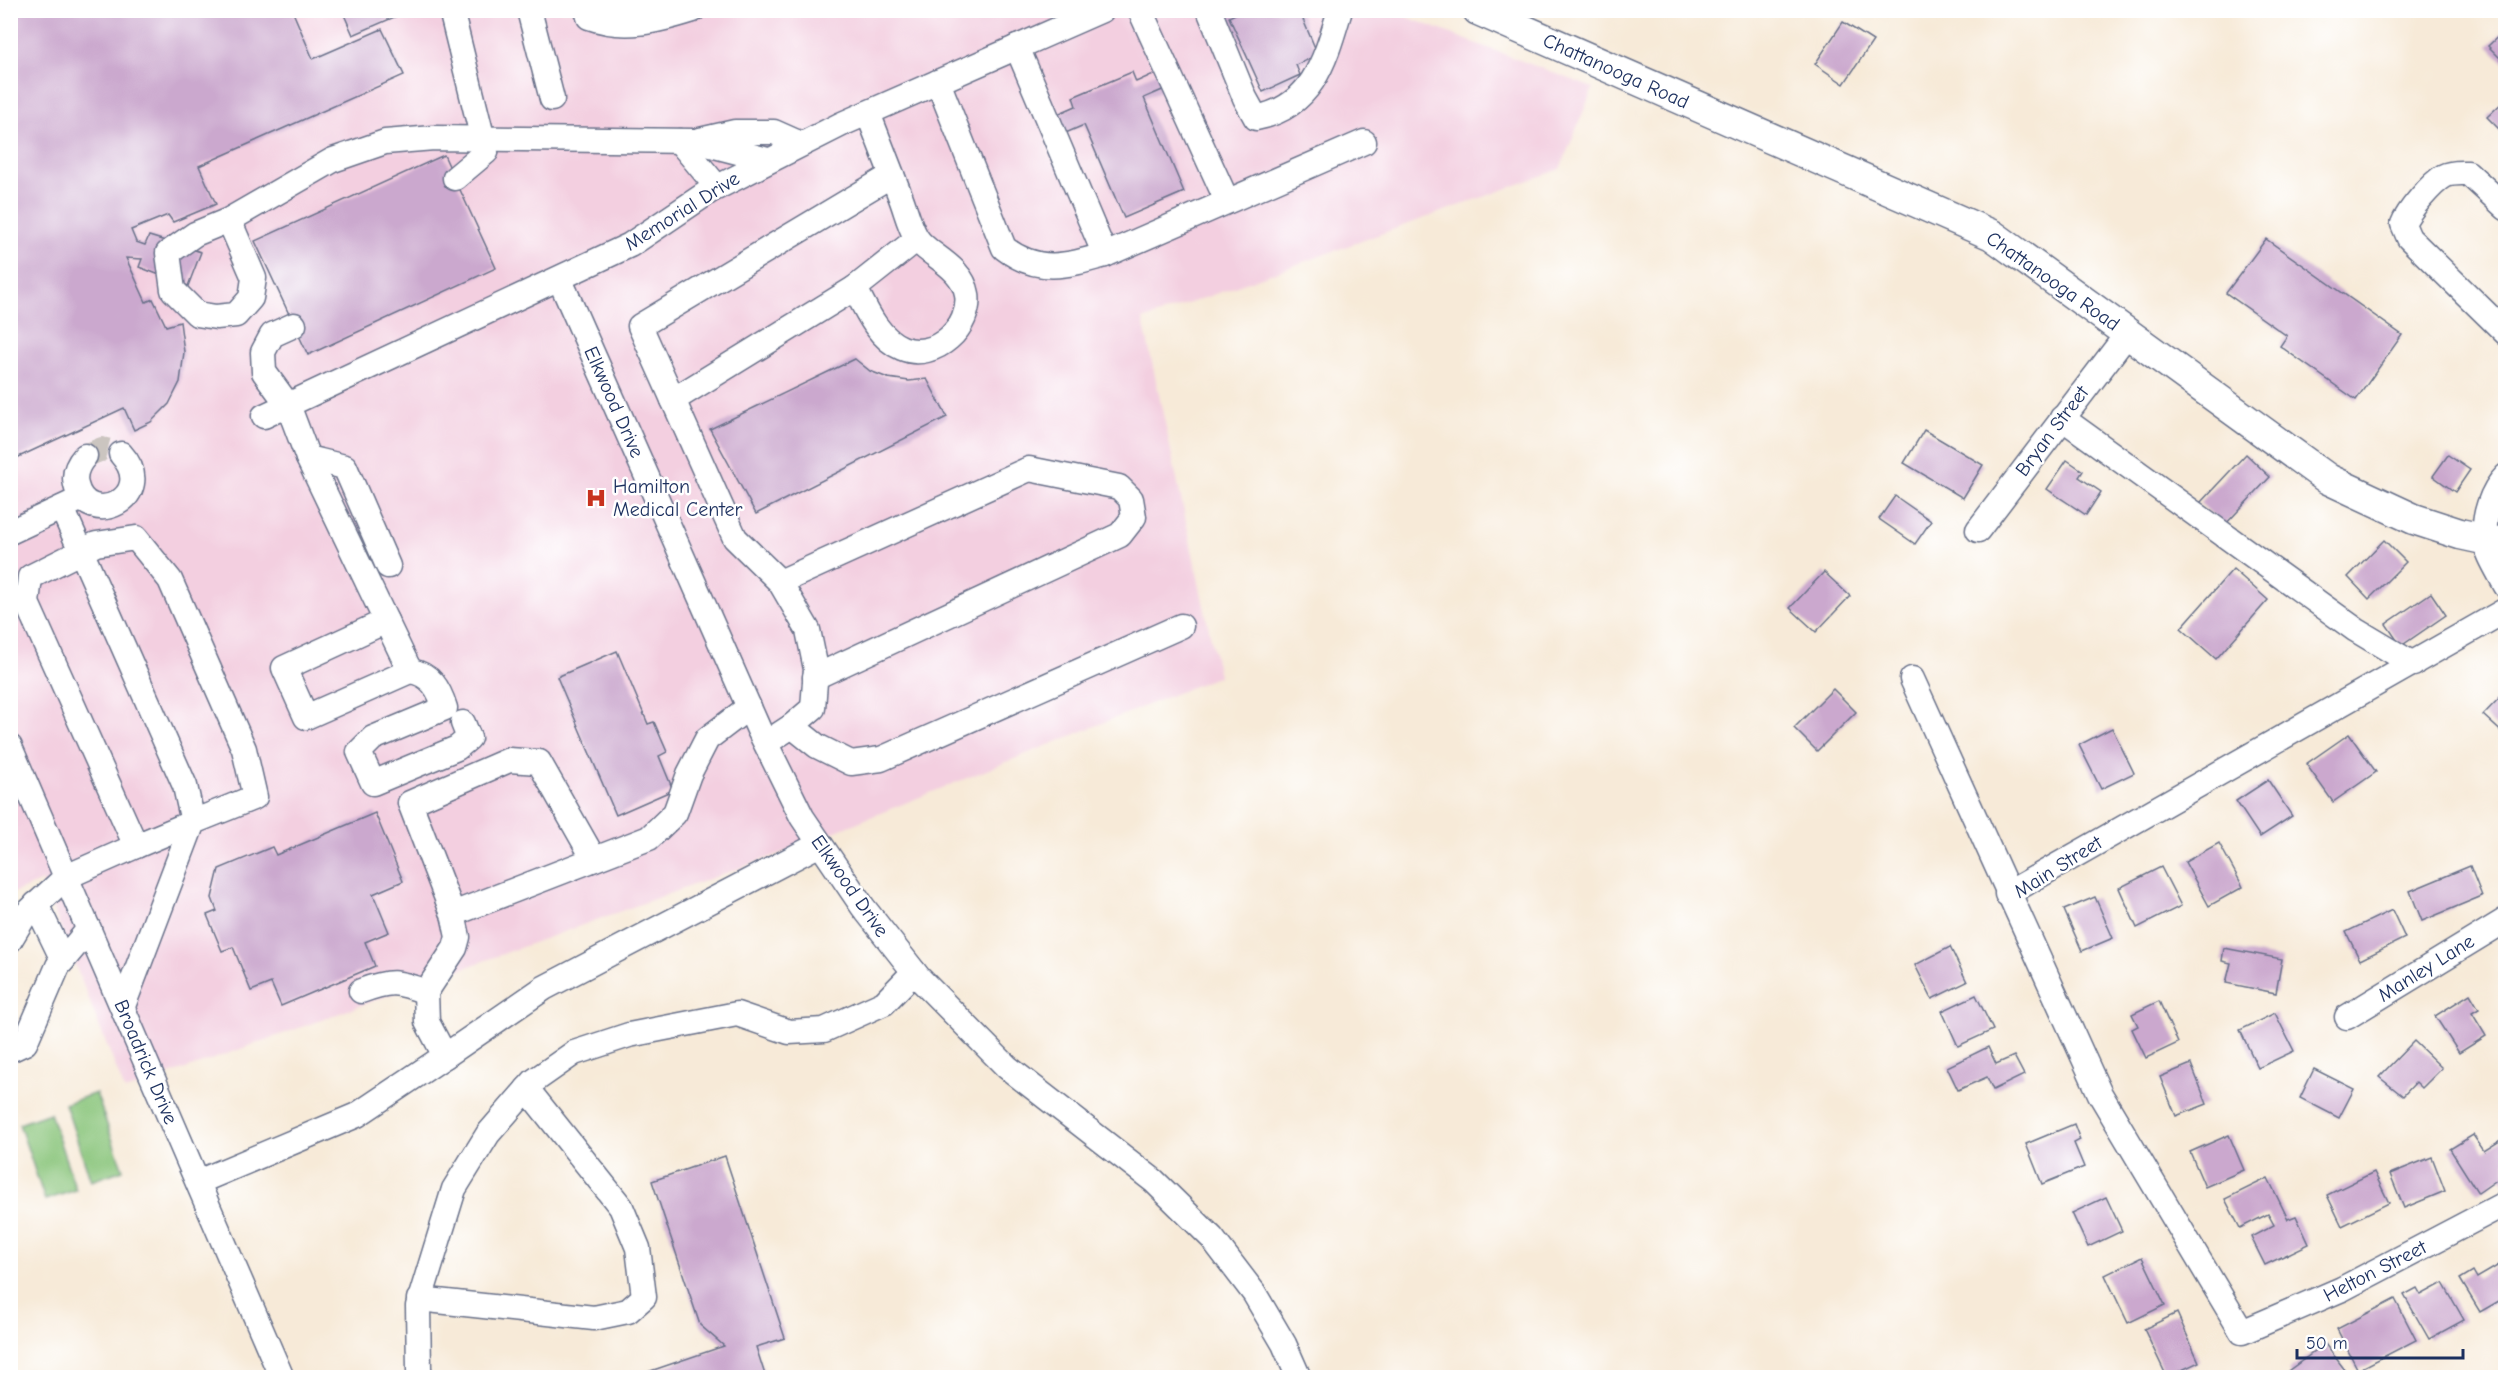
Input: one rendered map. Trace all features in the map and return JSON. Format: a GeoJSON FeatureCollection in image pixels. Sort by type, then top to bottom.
{"type":"FeatureCollection","features":[{"type":"Feature","properties":{"kind":"main road","name":"Chattanooga Road"},"geometry":{"type":"LineString","coordinates":[[1478,10],[1992,235],[2328,479],[2414,519],[2495,542]]}},
{"type":"Feature","properties":{"kind":"street"},"geometry":{"type":"LineString","coordinates":[[451,10],[486,152],[455,178]]}},
{"type":"Feature","properties":{"kind":"street"},"geometry":{"type":"LineString","coordinates":[[529,10],[552,99]]}},
{"type":"Feature","properties":{"kind":"street"},"geometry":{"type":"LineString","coordinates":[[587,10],[589,17],[610,24],[653,22],[665,15],[693,10]]}},
{"type":"Feature","properties":{"kind":"street","name":"Memorial Drive"},"geometry":{"type":"LineString","coordinates":[[264,416],[560,280],[630,245],[717,188],[801,144],[1102,10]]}},
{"type":"Feature","properties":{"kind":"street"},"geometry":{"type":"LineString","coordinates":[[1140,10],[1227,201]]}},
{"type":"Feature","properties":{"kind":"street"},"geometry":{"type":"LineString","coordinates":[[1209,10],[1245,98],[1256,118],[1276,114],[1294,101],[1320,72],[1340,10]]}},
{"type":"Feature","properties":{"kind":"street"},"geometry":{"type":"LineString","coordinates":[[1017,47],[1105,255]]}},
{"type":"Feature","properties":{"kind":"street"},"geometry":{"type":"LineString","coordinates":[[938,82],[1004,248],[1021,261],[1050,266],[1077,263],[1105,255],[1364,142]]}},
{"type":"Feature","properties":{"kind":"street"},"geometry":{"type":"LineString","coordinates":[[855,288],[871,319],[885,337],[903,349],[924,350],[951,338],[965,319],[967,293],[959,276],[916,239],[868,113]]}},
{"type":"Feature","properties":{"kind":"street"},"geometry":{"type":"LineString","coordinates":[[229,220],[333,160],[385,142],[481,139],[687,141],[735,132],[774,132],[801,144]]}},
{"type":"Feature","properties":{"kind":"street"},"geometry":{"type":"LineString","coordinates":[[687,141],[768,160]]}},
{"type":"Feature","properties":{"kind":"street"},"geometry":{"type":"LineString","coordinates":[[687,141],[717,188]]}},
{"type":"Feature","properties":{"kind":"street"},"geometry":{"type":"LineString","coordinates":[[2505,208],[2468,173],[2455,173],[2444,176],[2407,214],[2403,224],[2409,238],[2505,333]]}},
{"type":"Feature","properties":{"kind":"street"},"geometry":{"type":"LineString","coordinates":[[766,743],[792,726],[813,708],[815,677],[808,630],[780,582],[735,538],[640,326],[892,176]]}},
{"type":"Feature","properties":{"kind":"street"},"geometry":{"type":"LineString","coordinates":[[673,400],[855,288],[916,239]]}},
{"type":"Feature","properties":{"kind":"street","name":"Elkwood Drive"},"geometry":{"type":"LineString","coordinates":[[560,280],[766,743],[802,817],[863,908],[914,972],[1007,1067],[1154,1182],[1212,1238],[1254,1293],[1284,1344],[1299,1377]]}},
{"type":"Feature","properties":{"kind":"street"},"geometry":{"type":"LineString","coordinates":[[294,325],[272,336],[263,352],[264,372],[288,405],[308,458],[410,671]]}},
{"type":"Feature","properties":{"kind":"street","name":"Bryan Street"},"geometry":{"type":"LineString","coordinates":[[1978,530],[2128,333]]}},
{"type":"Feature","properties":{"kind":"street"},"geometry":{"type":"LineString","coordinates":[[2062,418],[2356,630],[2413,664]]}},
{"type":"Feature","properties":{"kind":"street"},"geometry":{"type":"LineString","coordinates":[[10,532],[72,503],[110,507],[126,496],[133,478],[131,468],[121,454]]}},
{"type":"Feature","properties":{"kind":"street"},"geometry":{"type":"LineString","coordinates":[[85,456],[79,463],[74,481],[72,503],[82,551],[185,786],[193,822],[123,1006]]}},
{"type":"Feature","properties":{"kind":"street"},"geometry":{"type":"LineString","coordinates":[[308,458],[345,467],[388,566]]}},
{"type":"Feature","properties":{"kind":"street"},"geometry":{"type":"LineString","coordinates":[[780,582],[1029,469],[1119,487],[1131,499],[1134,517],[1120,535],[815,677]]}},
{"type":"Feature","properties":{"kind":"street"},"geometry":{"type":"LineString","coordinates":[[2505,476],[2497,485],[2488,510],[2505,586]]}},
{"type":"Feature","properties":{"kind":"street"},"geometry":{"type":"LineString","coordinates":[[10,940],[25,915],[66,877],[255,797],[244,749],[170,580],[136,538],[96,544],[30,577],[27,603],[136,846]]}},
{"type":"Feature","properties":{"kind":"street","name":"Main Street"},"geometry":{"type":"LineString","coordinates":[[2242,1332],[2100,1094],[2007,894],[2505,610]]}},
{"type":"Feature","properties":{"kind":"street"},"geometry":{"type":"LineString","coordinates":[[386,621],[284,668],[306,717],[410,671],[421,673],[438,688],[445,708],[373,738],[358,752],[373,783],[456,748],[469,738],[463,723]]}},
{"type":"Feature","properties":{"kind":"street"},"geometry":{"type":"LineString","coordinates":[[792,726],[817,746],[851,763],[881,759],[1181,626]]}},
{"type":"Feature","properties":{"kind":"street"},"geometry":{"type":"LineString","coordinates":[[1911,679],[2007,894]]}},
{"type":"Feature","properties":{"kind":"street"},"geometry":{"type":"LineString","coordinates":[[453,914],[649,838],[675,813],[689,774],[707,739],[749,707]]}},
{"type":"Feature","properties":{"kind":"street","name":"Broadrick Drive"},"geometry":{"type":"LineString","coordinates":[[10,747],[198,1182],[274,1375]]}},
{"type":"Feature","properties":{"kind":"street"},"geometry":{"type":"LineString","coordinates":[[445,1056],[427,1022],[426,992],[455,948],[458,937],[453,914],[410,802],[509,760],[539,762],[594,859]]}},
{"type":"Feature","properties":{"kind":"street"},"geometry":{"type":"LineString","coordinates":[[198,1182],[357,1115],[544,988],[820,844]]}},
{"type":"Feature","properties":{"kind":"street"},"geometry":{"type":"LineString","coordinates":[[36,904],[63,960]]}},
{"type":"Feature","properties":{"kind":"street","name":"Manley Lane"},"geometry":{"type":"LineString","coordinates":[[2347,1017],[2505,920]]}},
{"type":"Feature","properties":{"kind":"street"},"geometry":{"type":"LineString","coordinates":[[10,1050],[25,1043],[58,966],[89,929]]}},
{"type":"Feature","properties":{"kind":"street"},"geometry":{"type":"LineString","coordinates":[[422,1377],[419,1370],[419,1299],[454,1189],[488,1134],[534,1081],[574,1053],[629,1035],[737,1014],[789,1032],[824,1030],[884,1003],[914,972]]}},
{"type":"Feature","properties":{"kind":"street"},"geometry":{"type":"LineString","coordinates":[[361,991],[386,982],[400,983],[426,992]]}},
{"type":"Feature","properties":{"kind":"street"},"geometry":{"type":"LineString","coordinates":[[419,1299],[594,1318],[628,1311],[644,1297],[638,1248],[621,1207],[527,1089]]}},
{"type":"Feature","properties":{"kind":"street","name":"Helton Street"},"geometry":{"type":"LineString","coordinates":[[2242,1332],[2342,1289],[2505,1203]]}},
{"type":"Feature","properties":{"kind":"shaded area","name":"Hamilton Medical Center"},"geometry":{"type":"Polygon","coordinates":[[[11,11],[1391,11],[1593,88],[1560,169],[1143,320],[1219,676],[784,852],[125,1091],[42,881],[11,894],[11,11]]]}},
{"type":"Feature","properties":{"kind":"green space"},"geometry":{"type":"Polygon","coordinates":[[[96,1093],[123,1170],[91,1181],[65,1104],[96,1093]]]}},
{"type":"Feature","properties":{"kind":"green space"},"geometry":{"type":"Polygon","coordinates":[[[50,1113],[76,1190],[45,1200],[19,1124],[50,1113]]]}},
{"type":"Feature","properties":{"kind":"building"},"geometry":{"type":"Polygon","coordinates":[[[10,10],[292,10],[313,59],[382,29],[404,75],[199,166],[216,204],[173,222],[168,215],[131,230],[136,242],[145,245],[149,236],[201,252],[188,286],[139,267],[142,259],[126,258],[146,302],[153,299],[166,326],[180,322],[184,352],[180,382],[169,404],[151,422],[134,430],[124,408],[10,461],[10,10]]]}},
{"type":"Feature","properties":{"kind":"building"},"geometry":{"type":"Polygon","coordinates":[[[342,10],[394,10],[397,16],[353,35],[342,10]]]}},
{"type":"Feature","properties":{"kind":"building"},"geometry":{"type":"Polygon","coordinates":[[[1243,10],[1299,10],[1318,55],[1296,65],[1300,75],[1263,92],[1229,17],[1243,10]]]}},
{"type":"Feature","properties":{"kind":"building"},"geometry":{"type":"Polygon","coordinates":[[[1843,22],[1873,41],[1844,84],[1815,64],[1843,22]]]}},
{"type":"Feature","properties":{"kind":"building"},"geometry":{"type":"Polygon","coordinates":[[[2506,29],[2506,64],[2488,46],[2506,29]]]}},
{"type":"Feature","properties":{"kind":"building"},"geometry":{"type":"Polygon","coordinates":[[[1160,71],[1167,88],[1144,98],[1184,192],[1124,218],[1084,125],[1061,135],[1053,116],[1076,106],[1073,97],[1132,72],[1136,82],[1160,71]]]}},
{"type":"Feature","properties":{"kind":"building"},"geometry":{"type":"Polygon","coordinates":[[[2506,99],[2506,136],[2487,117],[2506,99]]]}},
{"type":"Feature","properties":{"kind":"building"},"geometry":{"type":"Polygon","coordinates":[[[444,155],[496,268],[308,355],[255,241],[444,155]]]}},
{"type":"Feature","properties":{"kind":"building"},"geometry":{"type":"Polygon","coordinates":[[[2266,239],[2402,335],[2356,400],[2280,346],[2287,336],[2226,293],[2266,239]]]}},
{"type":"Feature","properties":{"kind":"building"},"geometry":{"type":"Polygon","coordinates":[[[855,359],[870,371],[888,378],[909,381],[927,379],[947,417],[756,514],[710,429],[855,359]]]}},
{"type":"Feature","properties":{"kind":"building"},"geometry":{"type":"Polygon","coordinates":[[[1924,430],[1983,465],[1963,498],[1904,463],[1924,430]]]}},
{"type":"Feature","properties":{"kind":"building"},"geometry":{"type":"Polygon","coordinates":[[[2246,454],[2270,477],[2224,526],[2200,503],[2246,454]]]}},
{"type":"Feature","properties":{"kind":"building"},"geometry":{"type":"Polygon","coordinates":[[[2448,455],[2470,470],[2455,492],[2433,476],[2448,455]]]}},
{"type":"Feature","properties":{"kind":"building"},"geometry":{"type":"Polygon","coordinates":[[[2067,460],[2083,471],[2079,477],[2101,492],[2086,515],[2047,489],[2067,460]]]}},
{"type":"Feature","properties":{"kind":"building"},"geometry":{"type":"Polygon","coordinates":[[[1895,496],[1931,521],[1915,544],[1879,519],[1895,496]]]}},
{"type":"Feature","properties":{"kind":"building"},"geometry":{"type":"Polygon","coordinates":[[[2384,540],[2406,562],[2369,599],[2348,577],[2384,540]]]}},
{"type":"Feature","properties":{"kind":"building"},"geometry":{"type":"Polygon","coordinates":[[[2233,569],[2268,600],[2216,659],[2181,628],[2233,569]]]}},
{"type":"Feature","properties":{"kind":"building"},"geometry":{"type":"Polygon","coordinates":[[[1824,572],[1850,596],[1816,632],[1790,608],[1824,572]]]}},
{"type":"Feature","properties":{"kind":"building"},"geometry":{"type":"Polygon","coordinates":[[[2431,593],[2446,615],[2401,646],[2386,624],[2431,593]]]}},
{"type":"Feature","properties":{"kind":"building"},"geometry":{"type":"Polygon","coordinates":[[[617,651],[648,724],[654,722],[667,752],[659,756],[673,790],[616,815],[557,677],[617,651]]]}},
{"type":"Feature","properties":{"kind":"building"},"geometry":{"type":"Polygon","coordinates":[[[1833,689],[1856,712],[1817,751],[1794,728],[1833,689]]]}},
{"type":"Feature","properties":{"kind":"building"},"geometry":{"type":"Polygon","coordinates":[[[2506,691],[2506,736],[2483,715],[2506,691]]]}},
{"type":"Feature","properties":{"kind":"building"},"geometry":{"type":"Polygon","coordinates":[[[2112,728],[2134,773],[2101,789],[2079,745],[2112,728]]]}},
{"type":"Feature","properties":{"kind":"building"},"geometry":{"type":"Polygon","coordinates":[[[2349,734],[2376,772],[2333,802],[2306,764],[2349,734]]]}},
{"type":"Feature","properties":{"kind":"building"},"geometry":{"type":"Polygon","coordinates":[[[2268,780],[2292,816],[2260,837],[2236,801],[2268,780]]]}},
{"type":"Feature","properties":{"kind":"building"},"geometry":{"type":"Polygon","coordinates":[[[375,813],[403,881],[373,894],[389,932],[365,942],[375,966],[281,1006],[271,983],[251,991],[233,947],[222,951],[207,915],[217,911],[212,898],[219,869],[272,847],[276,855],[375,813]]]}},
{"type":"Feature","properties":{"kind":"building"},"geometry":{"type":"Polygon","coordinates":[[[2219,843],[2243,887],[2209,906],[2185,862],[2219,843]]]}},
{"type":"Feature","properties":{"kind":"building"},"geometry":{"type":"Polygon","coordinates":[[[2470,866],[2482,896],[2422,921],[2410,891],[2470,866]]]}},
{"type":"Feature","properties":{"kind":"building"},"geometry":{"type":"Polygon","coordinates":[[[2161,867],[2181,906],[2137,928],[2119,888],[2161,867]]]}},
{"type":"Feature","properties":{"kind":"building"},"geometry":{"type":"Polygon","coordinates":[[[2095,897],[2113,938],[2082,951],[2064,910],[2095,897]]]}},
{"type":"Feature","properties":{"kind":"building"},"geometry":{"type":"Polygon","coordinates":[[[2392,910],[2405,938],[2360,960],[2346,932],[2392,910]]]}},
{"type":"Feature","properties":{"kind":"building"},"geometry":{"type":"Polygon","coordinates":[[[1950,947],[1967,982],[1932,999],[1915,965],[1950,947]]]}},
{"type":"Feature","properties":{"kind":"building"},"geometry":{"type":"Polygon","coordinates":[[[2224,948],[2282,959],[2276,993],[2226,983],[2231,963],[2222,961],[2224,948]]]}},
{"type":"Feature","properties":{"kind":"building"},"geometry":{"type":"Polygon","coordinates":[[[2470,994],[2479,1009],[2472,1013],[2486,1036],[2459,1053],[2435,1016],[2470,994]]]}},
{"type":"Feature","properties":{"kind":"building"},"geometry":{"type":"Polygon","coordinates":[[[1976,995],[1993,1030],[1958,1046],[1942,1011],[1976,995]]]}},
{"type":"Feature","properties":{"kind":"building"},"geometry":{"type":"Polygon","coordinates":[[[2159,1001],[2178,1043],[2146,1058],[2132,1029],[2138,1026],[2132,1014],[2159,1001]]]}},
{"type":"Feature","properties":{"kind":"building"},"geometry":{"type":"Polygon","coordinates":[[[2275,1013],[2294,1051],[2258,1068],[2240,1030],[2275,1013]]]}},
{"type":"Feature","properties":{"kind":"building"},"geometry":{"type":"Polygon","coordinates":[[[2414,1041],[2442,1068],[2422,1088],[2416,1082],[2403,1096],[2379,1077],[2414,1041]]]}},
{"type":"Feature","properties":{"kind":"building"},"geometry":{"type":"Polygon","coordinates":[[[1988,1047],[1996,1064],[2014,1056],[2024,1075],[1993,1090],[1987,1077],[1958,1090],[1947,1067],[1988,1047]]]}},
{"type":"Feature","properties":{"kind":"building"},"geometry":{"type":"Polygon","coordinates":[[[2191,1064],[2207,1104],[2176,1116],[2160,1077],[2191,1064]]]}},
{"type":"Feature","properties":{"kind":"building"},"geometry":{"type":"Polygon","coordinates":[[[2314,1069],[2354,1089],[2339,1118],[2300,1098],[2314,1069]]]}},
{"type":"Feature","properties":{"kind":"building"},"geometry":{"type":"Polygon","coordinates":[[[2074,1124],[2080,1140],[2074,1143],[2084,1167],[2042,1184],[2026,1144],[2074,1124]]]}},
{"type":"Feature","properties":{"kind":"building"},"geometry":{"type":"Polygon","coordinates":[[[2229,1135],[2244,1170],[2205,1187],[2190,1152],[2229,1135]]]}},
{"type":"Feature","properties":{"kind":"building"},"geometry":{"type":"Polygon","coordinates":[[[2473,1135],[2484,1151],[2506,1137],[2506,1184],[2501,1177],[2478,1193],[2450,1149],[2473,1135]]]}},
{"type":"Feature","properties":{"kind":"building"},"geometry":{"type":"Polygon","coordinates":[[[725,1156],[785,1338],[756,1347],[766,1378],[630,1378],[724,1346],[700,1325],[652,1181],[725,1156]]]}},
{"type":"Feature","properties":{"kind":"building"},"geometry":{"type":"Polygon","coordinates":[[[2432,1157],[2445,1191],[2404,1208],[2390,1174],[2432,1157]]]}},
{"type":"Feature","properties":{"kind":"building"},"geometry":{"type":"Polygon","coordinates":[[[2374,1172],[2389,1203],[2342,1226],[2327,1195],[2374,1172]]]}},
{"type":"Feature","properties":{"kind":"building"},"geometry":{"type":"Polygon","coordinates":[[[2268,1178],[2288,1219],[2296,1216],[2309,1244],[2265,1265],[2251,1237],[2274,1225],[2268,1214],[2240,1228],[2225,1199],[2268,1178]]]}},
{"type":"Feature","properties":{"kind":"building"},"geometry":{"type":"Polygon","coordinates":[[[2106,1197],[2122,1231],[2088,1247],[2072,1213],[2106,1197]]]}},
{"type":"Feature","properties":{"kind":"building"},"geometry":{"type":"Polygon","coordinates":[[[2142,1257],[2165,1305],[2128,1323],[2105,1275],[2142,1257]]]}},
{"type":"Feature","properties":{"kind":"building"},"geometry":{"type":"Polygon","coordinates":[[[2504,1262],[2506,1297],[2480,1312],[2460,1279],[2473,1271],[2477,1278],[2504,1262]]]}},
{"type":"Feature","properties":{"kind":"building"},"geometry":{"type":"Polygon","coordinates":[[[2443,1283],[2464,1320],[2429,1339],[2404,1295],[2417,1288],[2421,1295],[2443,1283]]]}},
{"type":"Feature","properties":{"kind":"building"},"geometry":{"type":"Polygon","coordinates":[[[2395,1299],[2416,1340],[2358,1370],[2337,1329],[2395,1299]]]}},
{"type":"Feature","properties":{"kind":"building"},"geometry":{"type":"Polygon","coordinates":[[[2177,1313],[2199,1362],[2167,1377],[2144,1329],[2177,1313]]]}},
{"type":"Feature","properties":{"kind":"building"},"geometry":{"type":"Polygon","coordinates":[[[2325,1344],[2345,1370],[2336,1378],[2293,1378],[2288,1371],[2325,1344]]]}},
{"type":"Feature","properties":{"kind":"tunnel"},"geometry":{"type":"LineString","coordinates":[[85,456],[102,449],[121,454]]}},
{"type":"Feature","properties":{"kind":"place","name":"Hamilton Medical Center"},"geometry":{"type":"Point","coordinates":[596,498]}}]}
